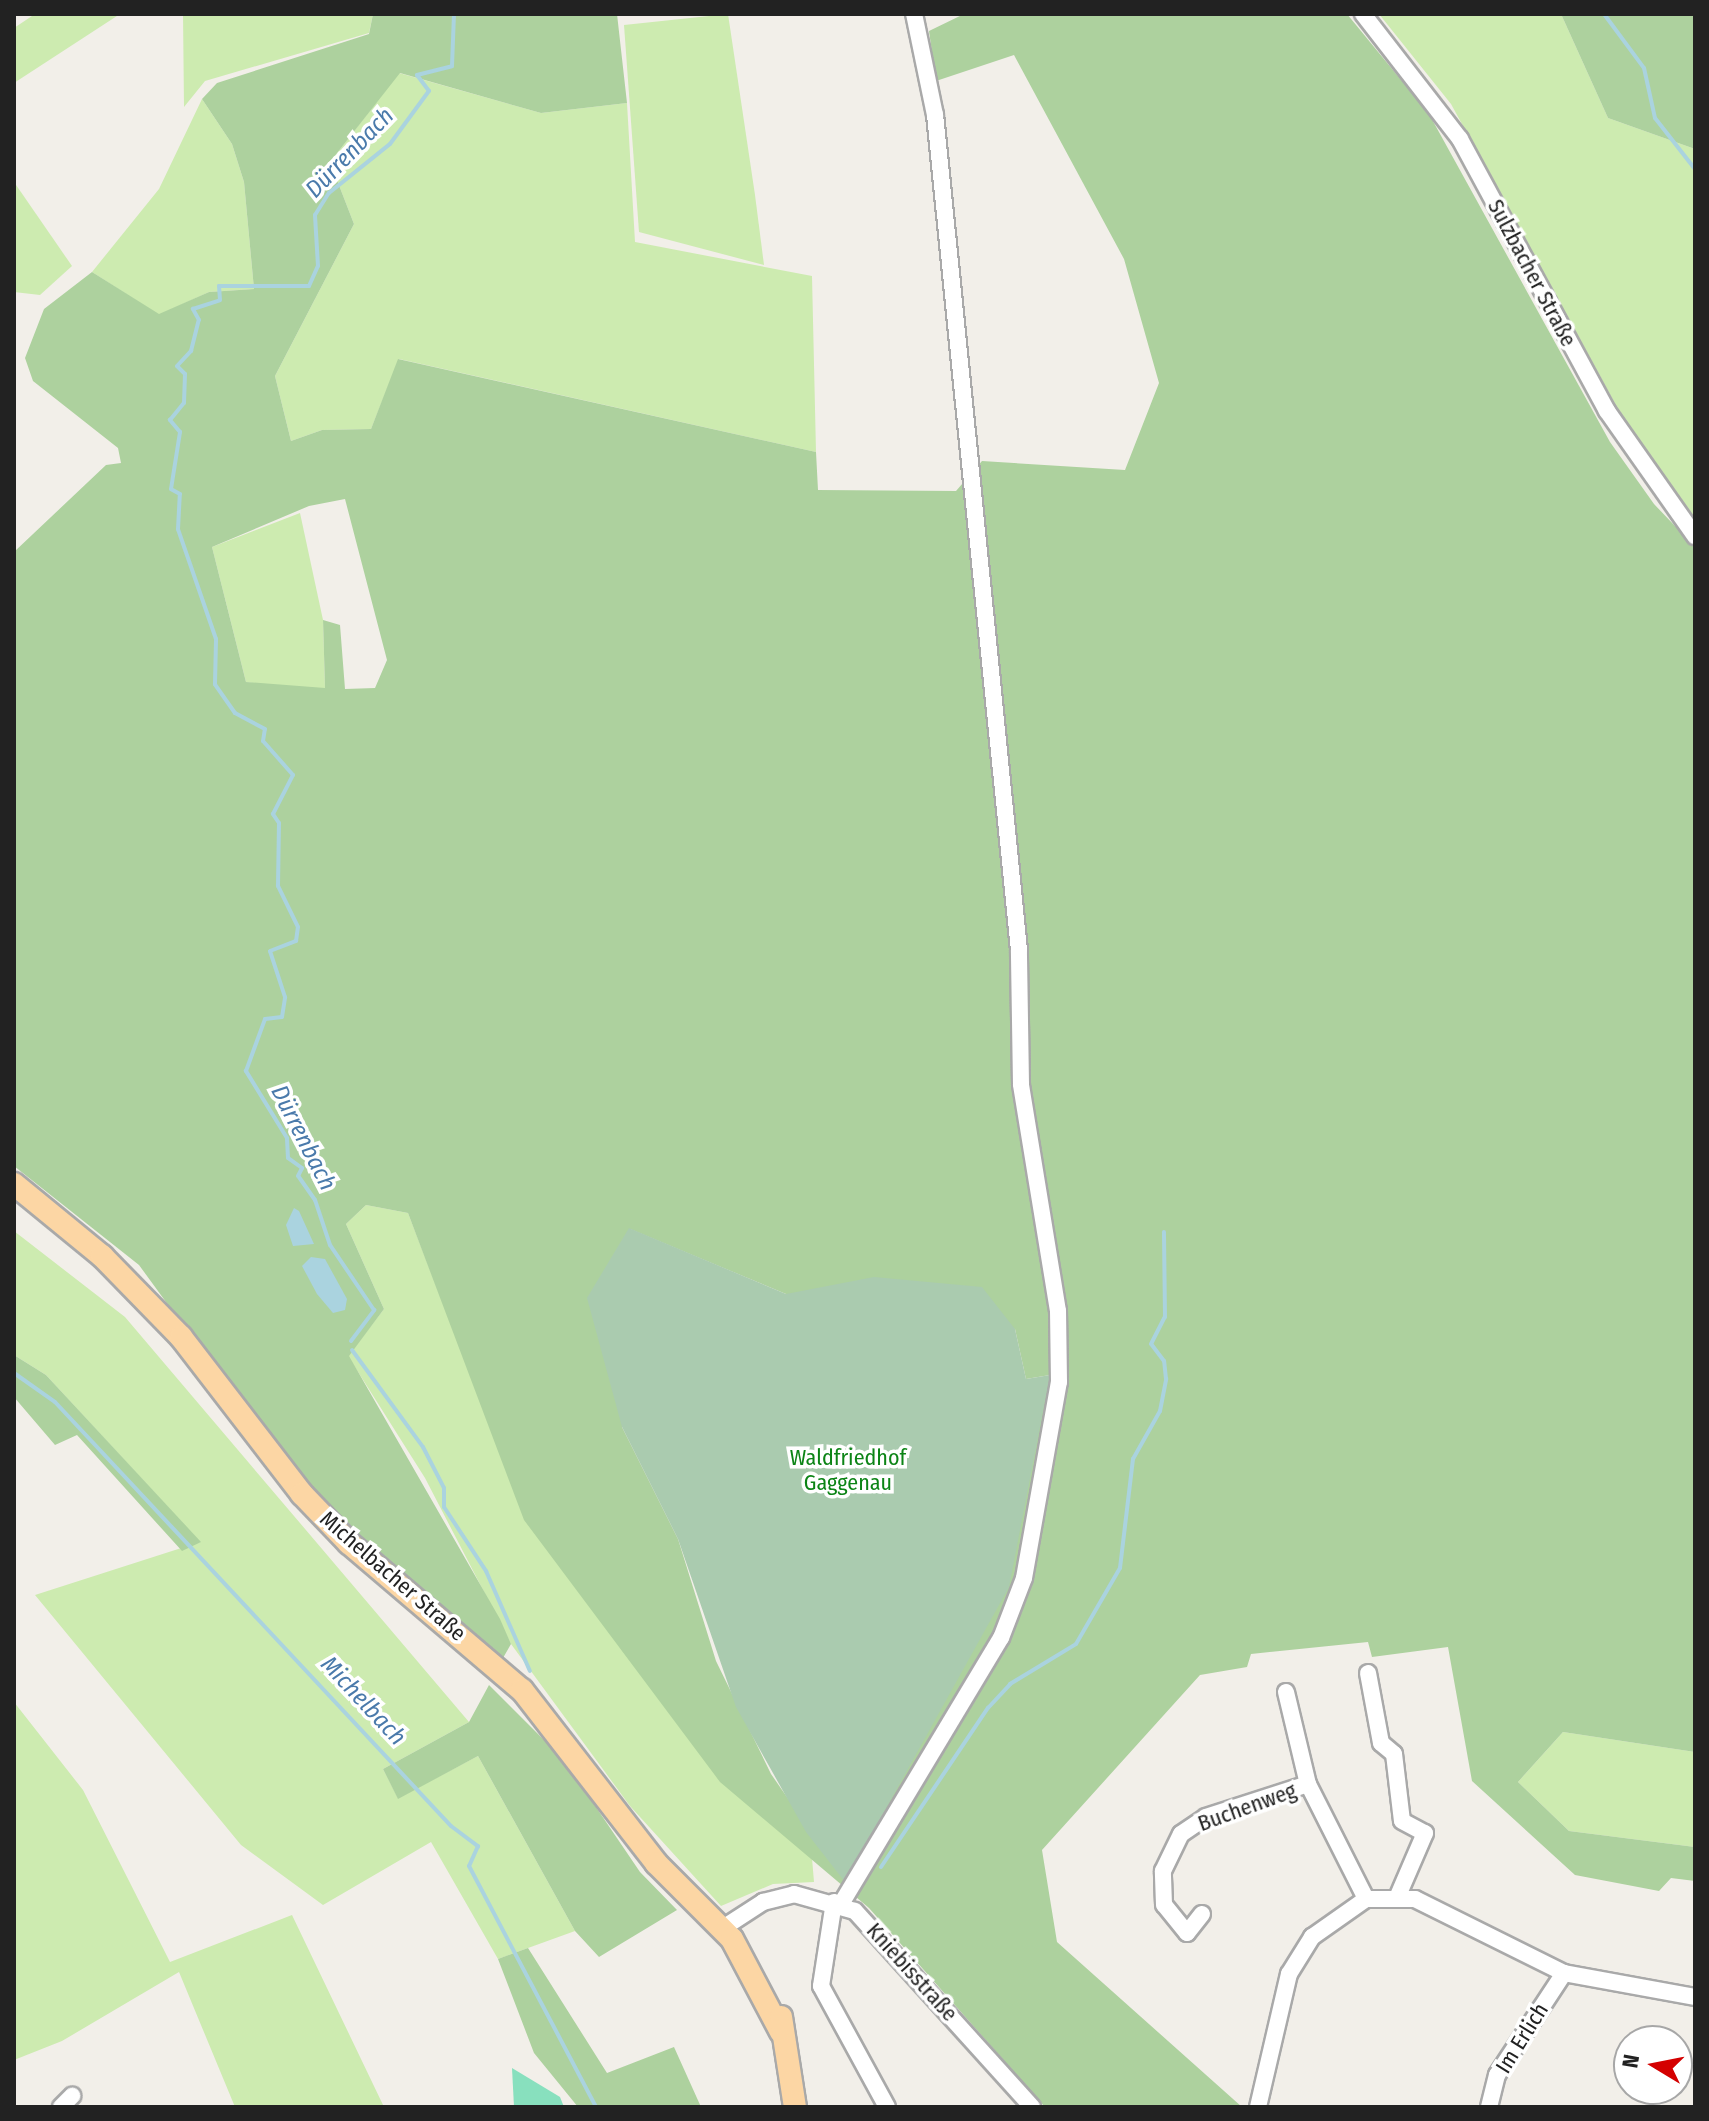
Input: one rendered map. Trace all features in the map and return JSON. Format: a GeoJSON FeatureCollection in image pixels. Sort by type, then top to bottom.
{"type":"FeatureCollection","features":[{"type":"Feature","properties":{"kind":"main road","name":"Michelbacher Straße"},"geometry":{"type":"LineString","coordinates":[[14,1184],[102,1256],[181,1337],[302,1494],[349,1543],[522,1690],[656,1863],[727,1934],[748,1947],[782,2007],[781,2032],[795,2107]]}},
{"type":"Feature","properties":{"kind":"street"},"geometry":{"type":"LineString","coordinates":[[887,2107],[821,1986],[838,1903],[1001,1638],[1024,1578],[1059,1382],[1058,1311],[1021,1084],[1019,950],[935,115],[914,14]]}},
{"type":"Feature","properties":{"kind":"street","name":"Sulzbacher Straße"},"geometry":{"type":"LineString","coordinates":[[1363,14],[1460,139],[1607,411],[1695,536]]}},
{"type":"Feature","properties":{"kind":"street"},"geometry":{"type":"LineString","coordinates":[[1368,1673],[1381,1743],[1394,1754],[1402,1821],[1425,1833],[1397,1898]]}},
{"type":"Feature","properties":{"kind":"street"},"geometry":{"type":"LineString","coordinates":[[1286,1692],[1308,1784],[1366,1899]]}},
{"type":"Feature","properties":{"kind":"street","name":"Buchenweg"},"geometry":{"type":"LineString","coordinates":[[1202,1914],[1187,1933],[1164,1905],[1163,1871],[1181,1834],[1206,1817],[1270,1802],[1308,1784]]}},
{"type":"Feature","properties":{"kind":"street"},"geometry":{"type":"LineString","coordinates":[[727,1934],[781,1896],[838,1903]]}},
{"type":"Feature","properties":{"kind":"street"},"geometry":{"type":"LineString","coordinates":[[1258,2107],[1289,1974],[1312,1937],[1366,1899],[1397,1898],[1446,1911],[1564,1973],[1695,1997]]}},
{"type":"Feature","properties":{"kind":"street","name":"Kniebisstraße"},"geometry":{"type":"LineString","coordinates":[[838,1903],[870,1925],[1032,2107]]}},
{"type":"Feature","properties":{"kind":"street","name":"Im Erlich"},"geometry":{"type":"LineString","coordinates":[[1489,2107],[1497,2075],[1564,1973]]}},
{"type":"Feature","properties":{"kind":"green space"},"geometry":{"type":"Polygon","coordinates":[[[35,14],[120,14],[14,83],[14,28],[35,14]]]}},
{"type":"Feature","properties":{"kind":"green space"},"geometry":{"type":"Polygon","coordinates":[[[183,14],[373,14],[369,33],[205,81],[184,107],[183,14]]]}},
{"type":"Feature","properties":{"kind":"green space"},"geometry":{"type":"Polygon","coordinates":[[[373,14],[617,14],[627,103],[541,113],[400,73],[330,162],[354,224],[275,376],[291,441],[322,430],[371,429],[398,359],[816,452],[818,490],[956,491],[982,461],[1125,470],[1159,383],[1124,259],[1014,55],[936,81],[929,31],[964,14],[1347,14],[1429,114],[1610,442],[1654,504],[1695,547],[1695,1752],[1563,1732],[1518,1782],[1569,1831],[1695,1847],[1695,1881],[1671,1878],[1659,1891],[1575,1875],[1472,1781],[1448,1647],[1372,1657],[1368,1642],[1251,1654],[1247,1667],[1200,1675],[1042,1850],[1057,1942],[1242,2107],[1045,2107],[869,1908],[720,1782],[524,1520],[408,1213],[366,1205],[346,1224],[384,1309],[349,1356],[500,1619],[511,1644],[503,1658],[336,1516],[252,1420],[139,1265],[14,1166],[14,552],[106,465],[121,463],[118,448],[33,381],[25,358],[44,309],[92,272],[159,314],[209,292],[254,289],[244,182],[232,144],[202,99],[217,83],[369,34],[373,14]],[[345,499],[309,506],[212,547],[246,682],[325,688],[323,620],[340,625],[345,689],[375,688],[387,660],[345,499]],[[630,1229],[622,1427],[678,1539],[716,1661],[771,1774],[845,1881],[1050,1375],[1026,1379],[1015,1329],[786,1294],[630,1229]]]}},
{"type":"Feature","properties":{"kind":"green space"},"geometry":{"type":"Polygon","coordinates":[[[728,14],[764,265],[639,232],[624,25],[728,14]]]}},
{"type":"Feature","properties":{"kind":"green space"},"geometry":{"type":"Polygon","coordinates":[[[1379,14],[1561,14],[1608,118],[1695,149],[1695,519],[1625,422],[1451,104],[1379,14]]]}},
{"type":"Feature","properties":{"kind":"green space"},"geometry":{"type":"Polygon","coordinates":[[[1561,14],[1695,14],[1695,149],[1608,118],[1561,14]]]}},
{"type":"Feature","properties":{"kind":"green space"},"geometry":{"type":"Polygon","coordinates":[[[399,73],[541,113],[627,103],[635,242],[812,276],[816,452],[399,359],[371,429],[322,430],[291,441],[275,376],[354,224],[330,162],[399,73]]]}},
{"type":"Feature","properties":{"kind":"green space"},"geometry":{"type":"Polygon","coordinates":[[[202,99],[232,144],[244,182],[254,289],[209,292],[159,315],[92,272],[159,189],[202,99]]]}},
{"type":"Feature","properties":{"kind":"green space"},"geometry":{"type":"Polygon","coordinates":[[[14,182],[72,266],[40,295],[14,292],[14,182]]]}},
{"type":"Feature","properties":{"kind":"green space"},"geometry":{"type":"Polygon","coordinates":[[[300,513],[323,620],[325,688],[310,691],[246,682],[212,547],[300,513]]]}},
{"type":"Feature","properties":{"kind":"green space"},"geometry":{"type":"Polygon","coordinates":[[[366,1205],[408,1213],[471,1376],[771,1820],[812,1858],[814,1882],[773,1884],[721,1906],[630,1806],[511,1644],[425,1478],[348,1356],[384,1309],[346,1224],[366,1205]]]}},
{"type":"Feature","properties":{"kind":"green space","name":"Waldfriedhof Gaggenau"},"geometry":{"type":"Polygon","coordinates":[[[629,1228],[786,1294],[874,1277],[982,1287],[1015,1329],[1026,1379],[1050,1375],[1009,1587],[845,1882],[806,1832],[736,1707],[678,1539],[622,1427],[587,1298],[629,1228]]]}},
{"type":"Feature","properties":{"kind":"green space"},"geometry":{"type":"Polygon","coordinates":[[[14,1231],[125,1317],[469,1722],[383,1769],[398,1798],[478,1756],[575,1931],[498,1959],[431,1842],[323,1905],[241,1845],[35,1595],[200,1542],[46,1375],[14,1355],[14,1231]]]}},
{"type":"Feature","properties":{"kind":"green space"},"geometry":{"type":"Polygon","coordinates":[[[14,1355],[46,1375],[201,1542],[182,1551],[77,1435],[55,1445],[14,1397],[14,1355]]]}},
{"type":"Feature","properties":{"kind":"green space"},"geometry":{"type":"Polygon","coordinates":[[[489,1685],[564,1760],[640,1872],[677,1910],[599,1957],[575,1931],[478,1756],[398,1799],[383,1769],[469,1722],[489,1685]]]}},
{"type":"Feature","properties":{"kind":"green space"},"geometry":{"type":"Polygon","coordinates":[[[14,1702],[83,1790],[170,1962],[292,1915],[384,2107],[235,2107],[179,1972],[62,2041],[14,2060],[14,1702]]]}},
{"type":"Feature","properties":{"kind":"green space"},"geometry":{"type":"Polygon","coordinates":[[[1563,1732],[1695,1752],[1695,1847],[1569,1831],[1518,1782],[1563,1732]]]}},
{"type":"Feature","properties":{"kind":"green space"},"geometry":{"type":"Polygon","coordinates":[[[528,1948],[607,2073],[674,2047],[701,2107],[578,2107],[534,2053],[498,1959],[528,1948]]]}},
{"type":"Feature","properties":{"kind":"green space"},"geometry":{"type":"Polygon","coordinates":[[[512,2068],[560,2097],[564,2107],[514,2107],[512,2068]]]}},
{"type":"Feature","properties":{"kind":"water"},"geometry":{"type":"Polygon","coordinates":[[[294,1208],[299,1211],[314,1244],[293,1246],[286,1225],[294,1208]]]}},
{"type":"Feature","properties":{"kind":"water"},"geometry":{"type":"Polygon","coordinates":[[[311,1257],[325,1259],[347,1299],[345,1310],[333,1313],[317,1294],[302,1266],[311,1257]]]}},
{"type":"Feature","properties":{"kind":"waterway","name":"Dürrenbach"},"geometry":{"type":"LineString","coordinates":[[351,1341],[374,1310],[330,1245],[315,1200],[298,1176],[302,1168],[288,1158],[287,1138],[246,1071],[265,1019],[282,1017],[285,997],[270,951],[296,941],[298,927],[278,886],[279,823],[273,814],[293,775],[263,741],[265,729],[235,713],[215,684],[216,639],[178,529],[180,494],[171,489],[180,432],[170,420],[184,403],[185,374],[177,366],[191,351],[199,320],[193,309],[220,300],[219,286],[309,286],[318,266],[315,215],[329,193],[390,144],[429,91],[417,75],[452,66],[454,14]]}},
{"type":"Feature","properties":{"kind":"waterway"},"geometry":{"type":"LineString","coordinates":[[1604,14],[1644,68],[1655,118],[1695,169]]}},
{"type":"Feature","properties":{"kind":"waterway"},"geometry":{"type":"LineString","coordinates":[[881,1867],[988,1708],[1010,1684],[1076,1644],[1120,1568],[1133,1459],[1160,1411],[1166,1379],[1164,1361],[1151,1344],[1165,1317],[1164,1232]]}},
{"type":"Feature","properties":{"kind":"waterway","name":"Dürrenbach"},"geometry":{"type":"LineString","coordinates":[[352,1350],[423,1447],[444,1488],[444,1507],[486,1571],[530,1671]]}},
{"type":"Feature","properties":{"kind":"waterway","name":"Michelbach"},"geometry":{"type":"LineString","coordinates":[[14,1373],[55,1402],[451,1826],[478,1846],[469,1866],[596,2107]]}}]}
